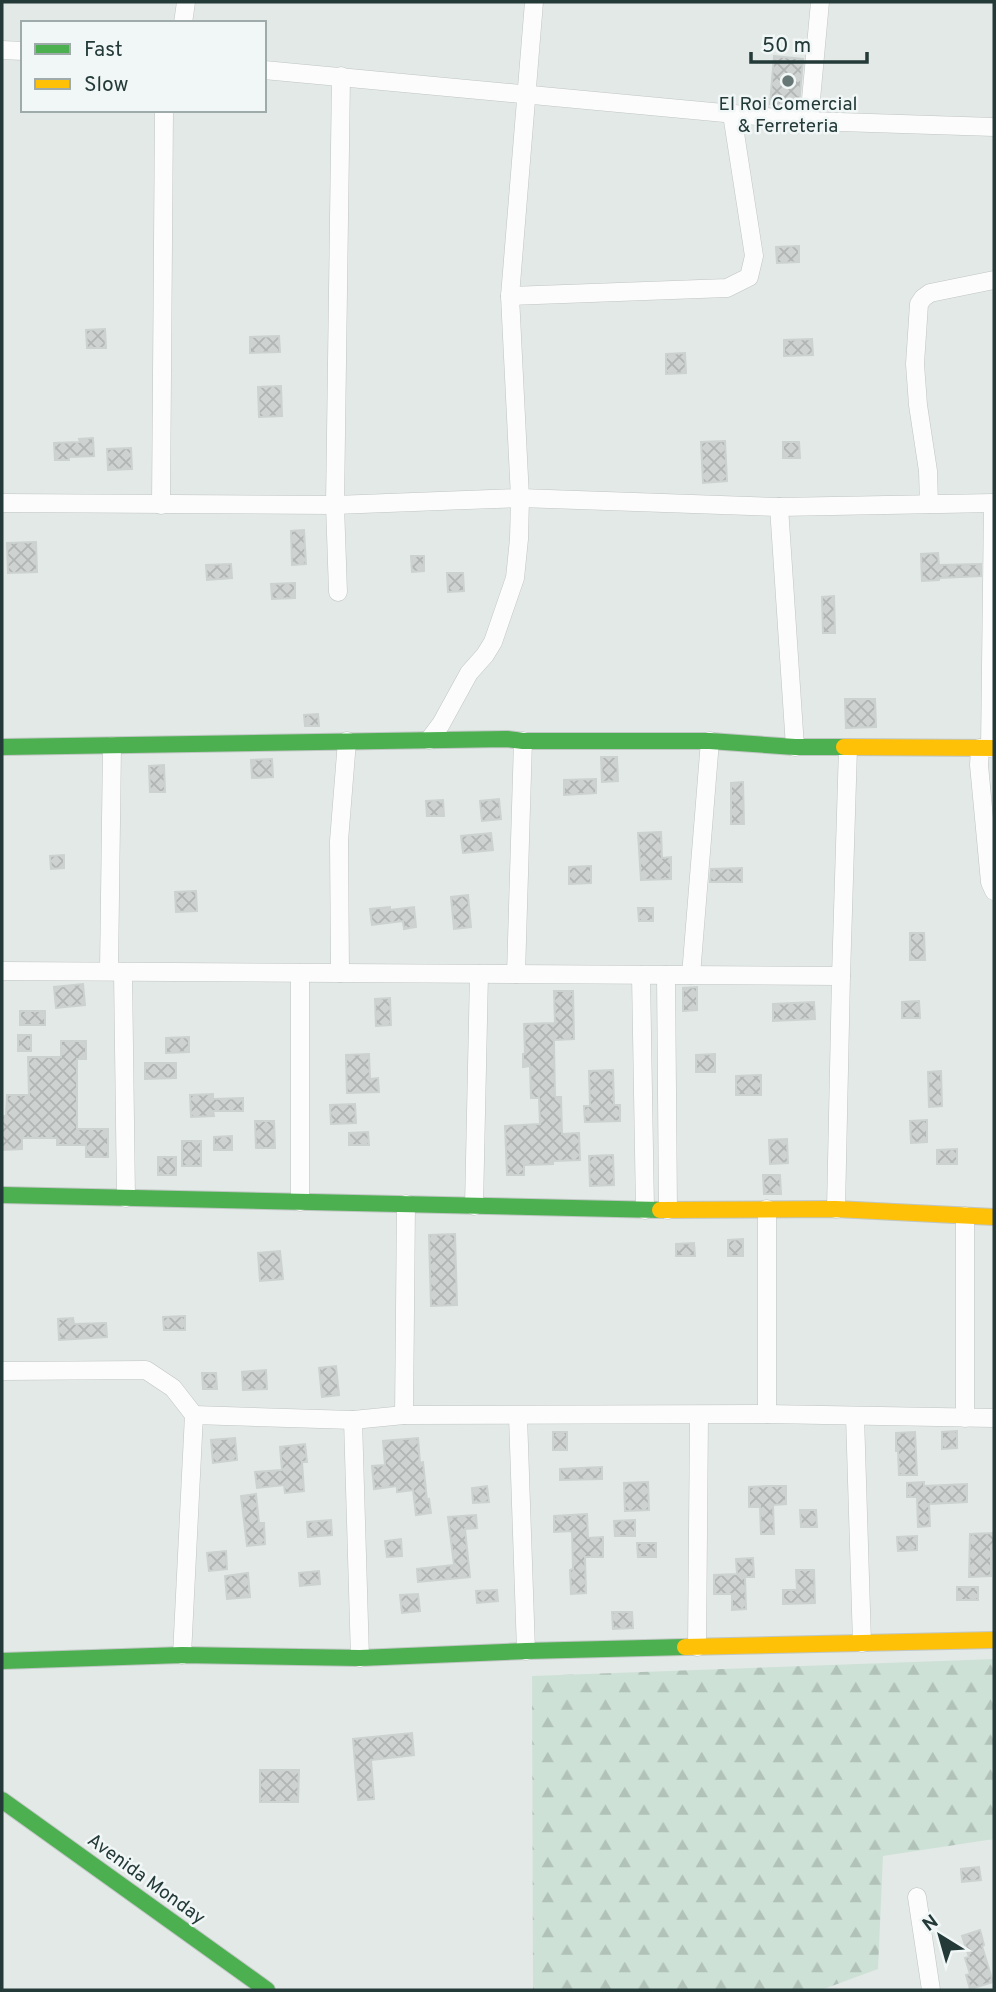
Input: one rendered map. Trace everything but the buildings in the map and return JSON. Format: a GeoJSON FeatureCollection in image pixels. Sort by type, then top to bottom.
{"type":"FeatureCollection","features":[{"type":"Feature","properties":{"kind":"main road"},"geometry":{"type":"LineString","coordinates":[[2,747],[507,739],[710,741],[848,748],[988,748]]}},
{"type":"Feature","properties":{"kind":"main road"},"geometry":{"type":"LineString","coordinates":[[2,1195],[645,1210],[836,1209],[994,1217]]}},
{"type":"Feature","properties":{"kind":"main road"},"geometry":{"type":"LineString","coordinates":[[2,1661],[182,1655],[360,1658],[526,1651],[994,1640]]}},
{"type":"Feature","properties":{"kind":"main road","name":"Avenida Monday"},"geometry":{"type":"LineString","coordinates":[[2,1800],[267,1990]]}},
{"type":"Feature","properties":{"kind":"street"},"geometry":{"type":"LineString","coordinates":[[183,21],[186,2]]}},
{"type":"Feature","properties":{"kind":"street"},"geometry":{"type":"LineString","coordinates":[[429,740],[441,724],[469,673],[493,642],[515,578],[520,498],[510,296],[534,2]]}},
{"type":"Feature","properties":{"kind":"street"},"geometry":{"type":"LineString","coordinates":[[809,121],[820,2]]}},
{"type":"Feature","properties":{"kind":"street"},"geometry":{"type":"LineString","coordinates":[[2,50],[21,51]]}},
{"type":"Feature","properties":{"kind":"street"},"geometry":{"type":"LineString","coordinates":[[266,70],[809,121],[994,127]]}},
{"type":"Feature","properties":{"kind":"street"},"geometry":{"type":"LineString","coordinates":[[338,593],[335,505],[341,76]]}},
{"type":"Feature","properties":{"kind":"street"},"geometry":{"type":"LineString","coordinates":[[161,505],[164,112]]}},
{"type":"Feature","properties":{"kind":"street"},"geometry":{"type":"LineString","coordinates":[[510,296],[727,288],[749,277],[754,256],[732,114]]}},
{"type":"Feature","properties":{"kind":"street"},"geometry":{"type":"LineString","coordinates":[[929,504],[928,471],[915,364],[919,304],[930,293],[994,280]]}},
{"type":"Feature","properties":{"kind":"street"},"geometry":{"type":"LineString","coordinates":[[2,503],[335,505],[520,498],[779,507],[994,503],[988,748],[979,765],[990,882],[994,891]]}},
{"type":"Feature","properties":{"kind":"street"},"geometry":{"type":"LineString","coordinates":[[779,507],[795,747]]}},
{"type":"Feature","properties":{"kind":"street"},"geometry":{"type":"LineString","coordinates":[[340,973],[339,841],[347,741]]}},
{"type":"Feature","properties":{"kind":"street"},"geometry":{"type":"LineString","coordinates":[[516,974],[523,741]]}},
{"type":"Feature","properties":{"kind":"street"},"geometry":{"type":"LineString","coordinates":[[691,975],[710,741]]}},
{"type":"Feature","properties":{"kind":"street"},"geometry":{"type":"LineString","coordinates":[[112,746],[116,972],[126,1198]]}},
{"type":"Feature","properties":{"kind":"street"},"geometry":{"type":"LineString","coordinates":[[836,1209],[848,748]]}},
{"type":"Feature","properties":{"kind":"street"},"geometry":{"type":"LineString","coordinates":[[2,971],[841,976]]}},
{"type":"Feature","properties":{"kind":"street"},"geometry":{"type":"LineString","coordinates":[[300,973],[300,1202]]}},
{"type":"Feature","properties":{"kind":"street"},"geometry":{"type":"LineString","coordinates":[[474,1206],[479,974]]}},
{"type":"Feature","properties":{"kind":"street"},"geometry":{"type":"LineString","coordinates":[[641,975],[645,1210]]}},
{"type":"Feature","properties":{"kind":"street"},"geometry":{"type":"LineString","coordinates":[[666,975],[668,1210]]}},
{"type":"Feature","properties":{"kind":"street"},"geometry":{"type":"LineString","coordinates":[[404,1415],[405,1205]]}},
{"type":"Feature","properties":{"kind":"street"},"geometry":{"type":"LineString","coordinates":[[767,1209],[767,1414]]}},
{"type":"Feature","properties":{"kind":"street"},"geometry":{"type":"LineString","coordinates":[[965,1216],[965,1418]]}},
{"type":"Feature","properties":{"kind":"street"},"geometry":{"type":"LineString","coordinates":[[2,1371],[146,1370],[173,1388],[194,1415],[182,1655]]}},
{"type":"Feature","properties":{"kind":"street"},"geometry":{"type":"LineString","coordinates":[[194,1415],[353,1420],[404,1415],[767,1414],[994,1418]]}},
{"type":"Feature","properties":{"kind":"street"},"geometry":{"type":"LineString","coordinates":[[697,1647],[699,1415]]}},
{"type":"Feature","properties":{"kind":"street"},"geometry":{"type":"LineString","coordinates":[[519,1416],[526,1651]]}},
{"type":"Feature","properties":{"kind":"street"},"geometry":{"type":"LineString","coordinates":[[855,1416],[862,1643]]}},
{"type":"Feature","properties":{"kind":"street"},"geometry":{"type":"LineString","coordinates":[[353,1420],[360,1658]]}},
{"type":"Feature","properties":{"kind":"street"},"geometry":{"type":"LineString","coordinates":[[917,1896],[931,1990]]}},
{"type":"Feature","properties":{"kind":"green space"},"geometry":{"type":"Polygon","coordinates":[[[994,1659],[994,1839],[883,1856],[878,1969],[821,1990],[533,1990],[532,1676],[994,1659]]]}},
{"type":"Feature","properties":{"kind":"traffic: fast"},"geometry":{"type":"LineString","coordinates":[[2,747],[507,739],[710,741],[795,747],[844,747]]}},
{"type":"Feature","properties":{"kind":"traffic: fast"},"geometry":{"type":"LineString","coordinates":[[2,1195],[660,1210]]}},
{"type":"Feature","properties":{"kind":"traffic: fast"},"geometry":{"type":"LineString","coordinates":[[2,1661],[182,1655],[360,1658],[685,1647]]}},
{"type":"Feature","properties":{"kind":"traffic: fast"},"geometry":{"type":"LineString","coordinates":[[2,1800],[267,1990]]}},
{"type":"Feature","properties":{"kind":"traffic: slow"},"geometry":{"type":"LineString","coordinates":[[844,747],[994,748]]}},
{"type":"Feature","properties":{"kind":"traffic: slow"},"geometry":{"type":"LineString","coordinates":[[660,1210],[836,1209],[994,1217]]}},
{"type":"Feature","properties":{"kind":"traffic: slow"},"geometry":{"type":"LineString","coordinates":[[685,1647],[994,1640]]}},
{"type":"Feature","properties":{"kind":"place","name":"El Roi Comercial & Ferreteria"},"geometry":{"type":"Point","coordinates":[788,81]}}]}
